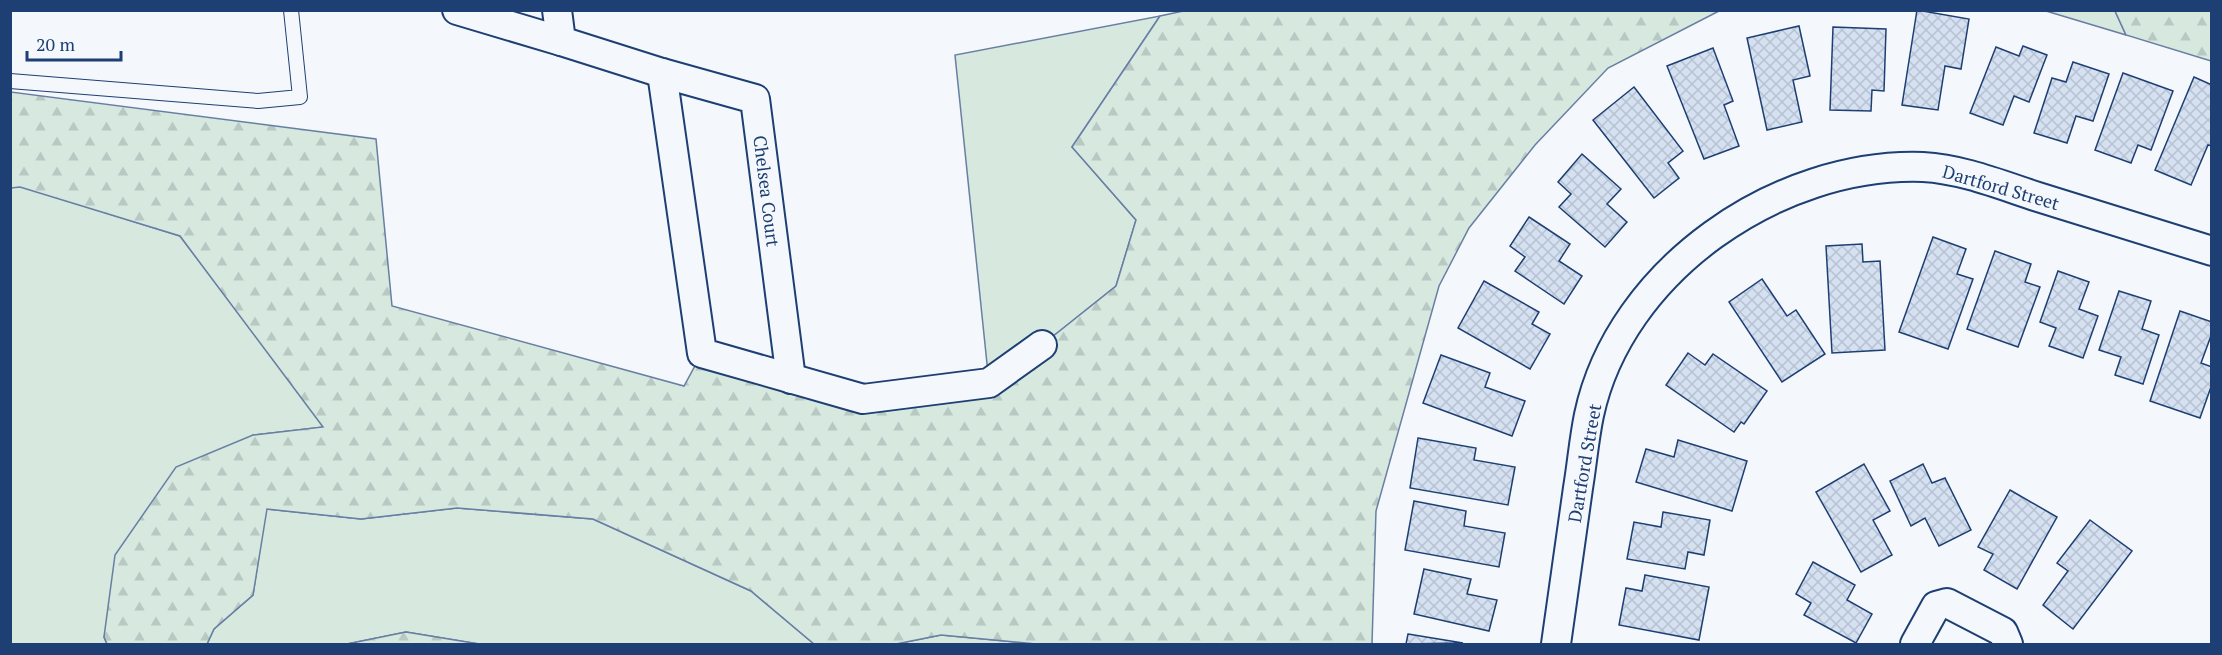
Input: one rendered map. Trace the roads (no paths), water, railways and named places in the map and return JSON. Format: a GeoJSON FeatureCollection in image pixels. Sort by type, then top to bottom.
{"type":"FeatureCollection","features":[{"type":"Feature","properties":{"kind":"street","name":"Chelsea Court"},"geometry":{"type":"LineString","coordinates":[[457,10],[561,40],[662,74],[755,99],[791,379]]}},
{"type":"Feature","properties":{"kind":"street"},"geometry":{"type":"LineString","coordinates":[[557,10],[561,40]]}},
{"type":"Feature","properties":{"kind":"street"},"geometry":{"type":"LineString","coordinates":[[662,74],[702,353],[863,399],[989,383],[1042,345]]}},
{"type":"Feature","properties":{"kind":"street","name":"Dartford Street"},"geometry":{"type":"LineString","coordinates":[[1556,645],[1589,414],[1610,358],[1646,300],[1675,264],[1749,212],[1805,185],[1865,172],[1924,167],[2001,185],[2211,251]]}},
{"type":"Feature","properties":{"kind":"street"},"geometry":{"type":"LineString","coordinates":[[1915,645],[1936,606],[1947,603],[2003,632],[2008,645]]}},
{"type":"Feature","properties":{"kind":"lane"},"geometry":{"type":"LineString","coordinates":[[10,81],[258,101],[300,98],[291,10]]}}]}
